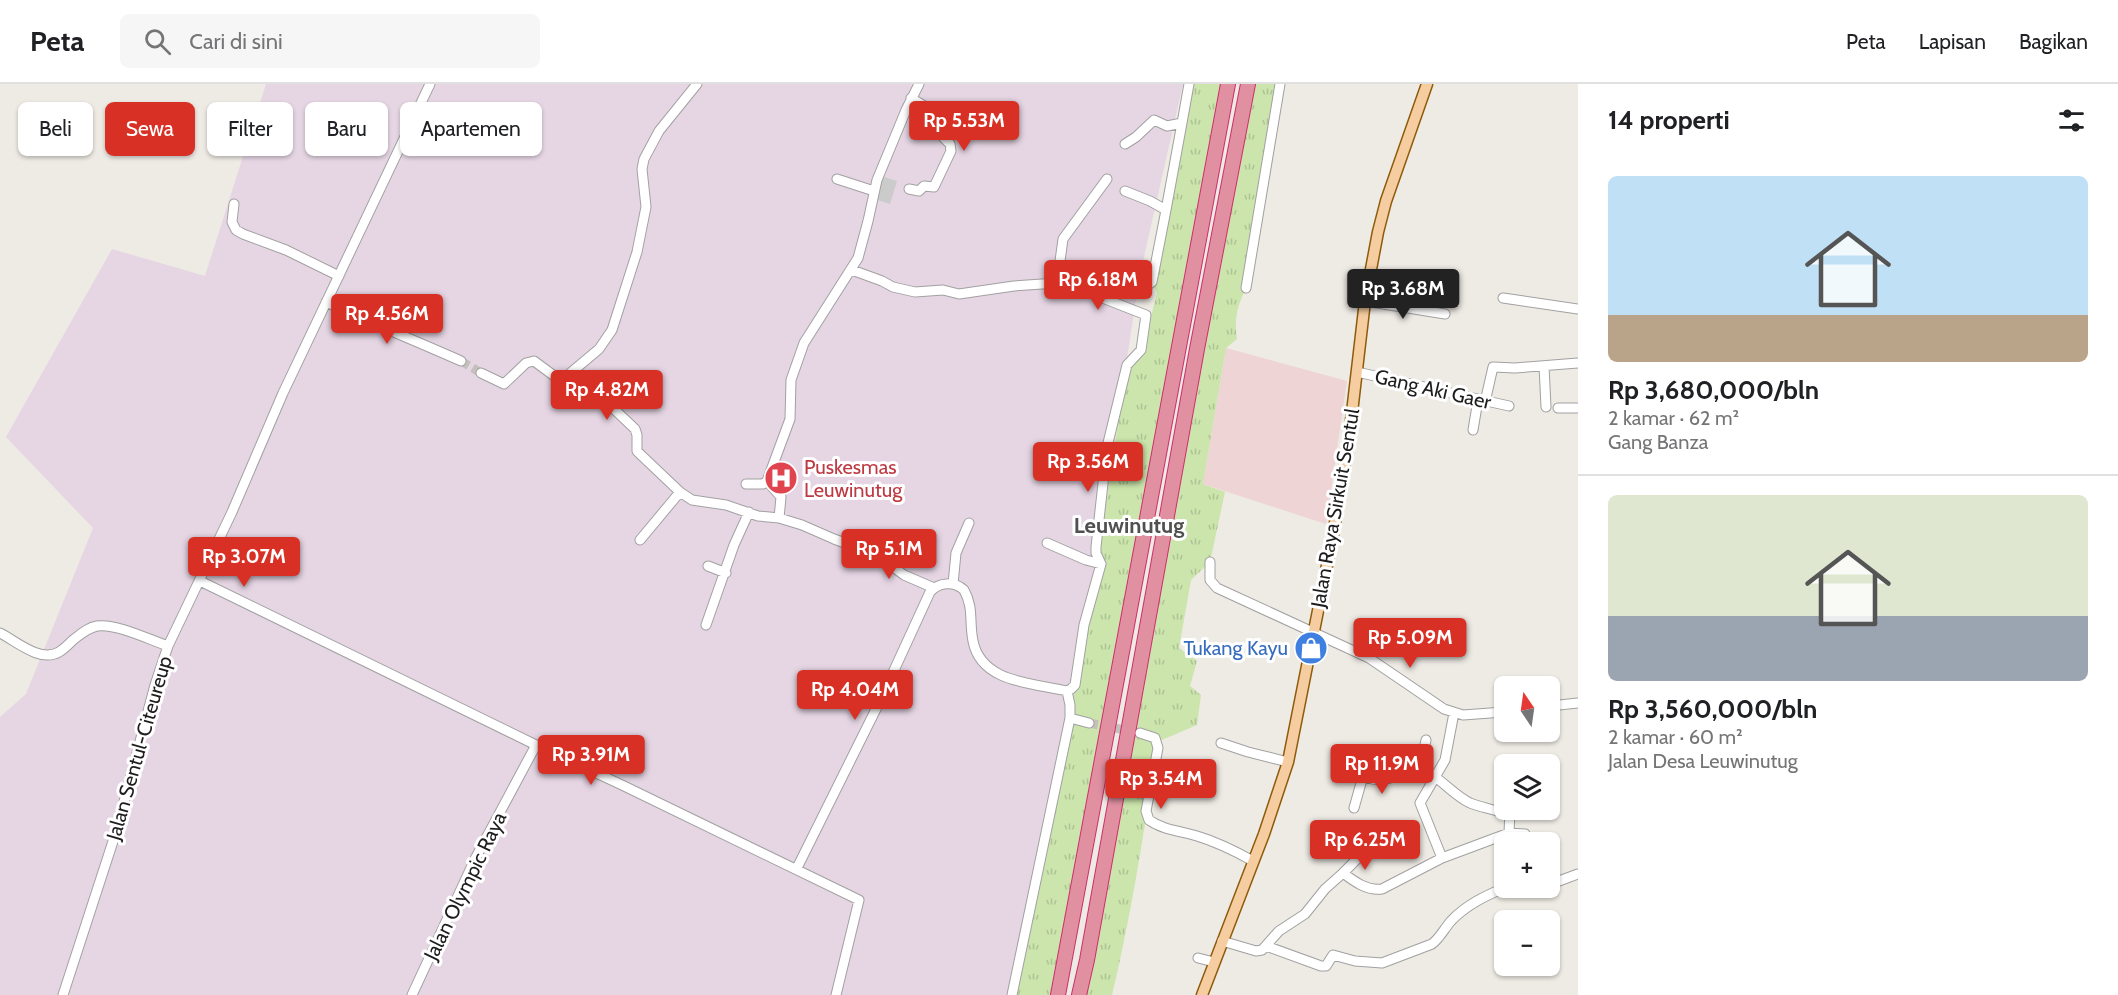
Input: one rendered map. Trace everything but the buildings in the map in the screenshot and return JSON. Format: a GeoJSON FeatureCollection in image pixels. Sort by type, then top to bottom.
{"type":"FeatureCollection","features":[{"type":"Feature","properties":{"kind":"highway"},"geometry":{"type":"LineString","coordinates":[[1058,995],[1228,84]]}},
{"type":"Feature","properties":{"kind":"highway"},"geometry":{"type":"LineString","coordinates":[[1079,995],[1197,349],[1248,84]]}},
{"type":"Feature","properties":{"kind":"main road","name":"Jalan Raya Sirkuit Sentul"},"geometry":{"type":"LineString","coordinates":[[1202,995],[1288,762],[1333,535],[1365,301],[1386,201],[1427,84]]}},
{"type":"Feature","properties":{"kind":"street","name":"Jalan Sentul-Citeureup"},"geometry":{"type":"LineString","coordinates":[[63,995],[116,832],[155,685],[168,646],[200,581],[283,393],[430,84]]}},
{"type":"Feature","properties":{"kind":"street"},"geometry":{"type":"LineString","coordinates":[[562,380],[599,350],[612,330],[637,252],[646,207],[642,168],[644,159],[659,131],[697,84]]}},
{"type":"Feature","properties":{"kind":"street"},"geometry":{"type":"LineString","coordinates":[[765,483],[790,419],[791,380],[804,343],[852,270],[862,244],[877,180],[919,84]]}},
{"type":"Feature","properties":{"kind":"street"},"geometry":{"type":"LineString","coordinates":[[1116,274],[1148,285],[1152,282],[1189,84]]}},
{"type":"Feature","properties":{"kind":"street"},"geometry":{"type":"LineString","coordinates":[[1246,288],[1280,84]]}},
{"type":"Feature","properties":{"kind":"street"},"geometry":{"type":"LineString","coordinates":[[909,189],[919,191],[924,186],[934,187],[951,151],[950,144],[944,138],[948,123],[946,119],[911,98]]}},
{"type":"Feature","properties":{"kind":"street"},"geometry":{"type":"LineString","coordinates":[[1125,144],[1154,120],[1167,126],[1182,123]]}},
{"type":"Feature","properties":{"kind":"street"},"geometry":{"type":"LineString","coordinates":[[837,178],[874,191]]}},
{"type":"Feature","properties":{"kind":"street"},"geometry":{"type":"LineString","coordinates":[[1058,283],[1064,238],[1107,179]]}},
{"type":"Feature","properties":{"kind":"street"},"geometry":{"type":"LineString","coordinates":[[1125,191],[1166,210]]}},
{"type":"Feature","properties":{"kind":"street"},"geometry":{"type":"LineString","coordinates":[[234,204],[232,222],[236,230],[286,250],[339,276]]}},
{"type":"Feature","properties":{"kind":"street"},"geometry":{"type":"LineString","coordinates":[[797,868],[879,703],[930,592],[934,588],[953,584],[961,587],[967,596],[972,617],[973,642],[979,657],[989,669],[1008,678],[1066,691],[1075,685],[1084,625],[1101,564],[1096,547],[1107,447],[1127,365],[1141,350],[1146,315],[1058,283],[1014,286],[959,294],[943,290],[915,291],[893,287],[882,280],[852,270]]}},
{"type":"Feature","properties":{"kind":"street"},"geometry":{"type":"LineString","coordinates":[[1503,298],[1578,309]]}},
{"type":"Feature","properties":{"kind":"street"},"geometry":{"type":"LineString","coordinates":[[1365,301],[1445,314]]}},
{"type":"Feature","properties":{"kind":"street"},"geometry":{"type":"LineString","coordinates":[[326,302],[460,361]]}},
{"type":"Feature","properties":{"kind":"street"},"geometry":{"type":"LineString","coordinates":[[481,373],[504,384],[526,363],[534,362],[562,380],[603,401],[624,419],[635,429],[637,451],[680,492],[692,500],[726,506],[766,518],[779,518],[877,555],[904,575],[934,588]]}},
{"type":"Feature","properties":{"kind":"street"},"geometry":{"type":"LineString","coordinates":[[1473,430],[1493,367],[1578,363]]}},
{"type":"Feature","properties":{"kind":"street"},"geometry":{"type":"LineString","coordinates":[[1544,366],[1546,407]]}},
{"type":"Feature","properties":{"kind":"street","name":"Gang Aki Gaer"},"geometry":{"type":"LineString","coordinates":[[1357,372],[1509,406]]}},
{"type":"Feature","properties":{"kind":"street"},"geometry":{"type":"LineString","coordinates":[[1558,408],[1578,408]]}},
{"type":"Feature","properties":{"kind":"street"},"geometry":{"type":"LineString","coordinates":[[746,484],[765,483],[781,496],[779,518]]}},
{"type":"Feature","properties":{"kind":"street"},"geometry":{"type":"LineString","coordinates":[[640,540],[680,492]]}},
{"type":"Feature","properties":{"kind":"street"},"geometry":{"type":"LineString","coordinates":[[706,626],[726,573],[734,544],[749,512]]}},
{"type":"Feature","properties":{"kind":"street"},"geometry":{"type":"LineString","coordinates":[[953,584],[956,553],[969,523]]}},
{"type":"Feature","properties":{"kind":"street"},"geometry":{"type":"LineString","coordinates":[[1047,543],[1101,564]]}},
{"type":"Feature","properties":{"kind":"street"},"geometry":{"type":"LineString","coordinates":[[1210,562],[1210,580],[1214,586],[1370,658],[1431,701],[1454,713],[1463,715],[1494,713]]}},
{"type":"Feature","properties":{"kind":"street"},"geometry":{"type":"LineString","coordinates":[[708,566],[726,573]]}},
{"type":"Feature","properties":{"kind":"street"},"geometry":{"type":"LineString","coordinates":[[200,581],[859,900],[836,995]]}},
{"type":"Feature","properties":{"kind":"street"},"geometry":{"type":"LineString","coordinates":[[0,633],[29,651],[47,655],[57,653],[90,628],[102,626],[168,646]]}},
{"type":"Feature","properties":{"kind":"street"},"geometry":{"type":"LineString","coordinates":[[1012,995],[1070,718],[1070,705],[1066,691]]}},
{"type":"Feature","properties":{"kind":"street"},"geometry":{"type":"LineString","coordinates":[[1560,705],[1578,703]]}},
{"type":"Feature","properties":{"kind":"street"},"geometry":{"type":"LineString","coordinates":[[1442,858],[1420,803],[1445,760],[1454,713]]}},
{"type":"Feature","properties":{"kind":"street"},"geometry":{"type":"LineString","coordinates":[[1070,718],[1089,723]]}},
{"type":"Feature","properties":{"kind":"street"},"geometry":{"type":"LineString","coordinates":[[1140,733],[1155,738],[1158,748],[1146,811],[1149,820],[1161,828],[1226,847],[1253,861]]}},
{"type":"Feature","properties":{"kind":"street"},"geometry":{"type":"LineString","coordinates":[[1420,769],[1426,740]]}},
{"type":"Feature","properties":{"kind":"street"},"geometry":{"type":"LineString","coordinates":[[1221,743],[1288,762]]}},
{"type":"Feature","properties":{"kind":"street","name":"Jalan Olympic Raya"},"geometry":{"type":"LineString","coordinates":[[412,995],[476,857],[536,745]]}},
{"type":"Feature","properties":{"kind":"street"},"geometry":{"type":"LineString","coordinates":[[1337,765],[1380,781],[1392,779],[1409,766],[1420,769],[1469,803],[1494,809]]}},
{"type":"Feature","properties":{"kind":"street"},"geometry":{"type":"LineString","coordinates":[[1354,808],[1363,776]]}},
{"type":"Feature","properties":{"kind":"street"},"geometry":{"type":"LineString","coordinates":[[1343,873],[1359,884],[1374,890],[1382,889],[1442,858],[1494,839]]}},
{"type":"Feature","properties":{"kind":"street"},"geometry":{"type":"LineString","coordinates":[[1222,941],[1256,951],[1266,946],[1279,931],[1305,914],[1325,889],[1367,849]]}},
{"type":"Feature","properties":{"kind":"street"},"geometry":{"type":"LineString","coordinates":[[1560,881],[1578,874]]}},
{"type":"Feature","properties":{"kind":"street"},"geometry":{"type":"LineString","coordinates":[[1266,946],[1321,966],[1326,966],[1333,955],[1355,961],[1382,963],[1432,944],[1453,919],[1470,904],[1494,893]]}},
{"type":"Feature","properties":{"kind":"street"},"geometry":{"type":"LineString","coordinates":[[1198,958],[1214,962]]}},
{"type":"Feature","properties":{"kind":"shaded area"},"geometry":{"type":"Polygon","coordinates":[[[266,84],[1183,84],[1139,279],[1077,692],[1011,995],[0,995],[0,717],[26,694],[93,528],[6,437],[112,249],[205,276],[243,156],[293,156],[293,102],[260,102],[266,84]]]}},
{"type":"Feature","properties":{"kind":"shaded area"},"geometry":{"type":"Polygon","coordinates":[[[881,176],[897,181],[890,204],[874,199],[881,176]]]}},
{"type":"Feature","properties":{"kind":"shaded area"},"geometry":{"type":"Polygon","coordinates":[[[1226,348],[1347,381],[1326,524],[1203,484],[1226,348]]]}},
{"type":"Feature","properties":{"kind":"shaded area","name":"Puskesmas Leuwinutug"},"geometry":{"type":"Polygon","coordinates":[[[774,469],[792,476],[788,487],[770,480],[774,469]]]}},
{"type":"Feature","properties":{"kind":"green space"},"geometry":{"type":"Polygon","coordinates":[[[1190,84],[1228,84],[1057,995],[1011,995],[1063,756],[1089,614],[1127,365],[1138,354],[1146,315],[1151,317],[1157,293],[1152,282],[1190,84]]]}},
{"type":"Feature","properties":{"kind":"green space"},"geometry":{"type":"Polygon","coordinates":[[[1248,84],[1280,84],[1246,288],[1237,313],[1237,339],[1226,348],[1203,484],[1225,492],[1210,562],[1191,580],[1179,648],[1197,661],[1190,686],[1201,695],[1197,725],[1157,742],[1138,869],[1112,995],[1079,995],[1248,84]]]}},
{"type":"Feature","properties":{"kind":"tunnel"},"geometry":{"type":"LineString","coordinates":[[461,361],[481,373]]}},
{"type":"Feature","properties":{"kind":"tunnel"},"geometry":{"type":"LineString","coordinates":[[1089,723],[1140,733]]}},
{"type":"Feature","properties":{"kind":"place","name":"Puskesmas Leuwinutug"},"geometry":{"type":"Point","coordinates":[781,478]}},
{"type":"Feature","properties":{"kind":"place","name":"Tukang Kayu"},"geometry":{"type":"Point","coordinates":[1311,648]}},
{"type":"Feature","properties":{"kind":"district","name":"Leuwinutug"},"geometry":{"type":"Point","coordinates":[1129,525]}}]}
